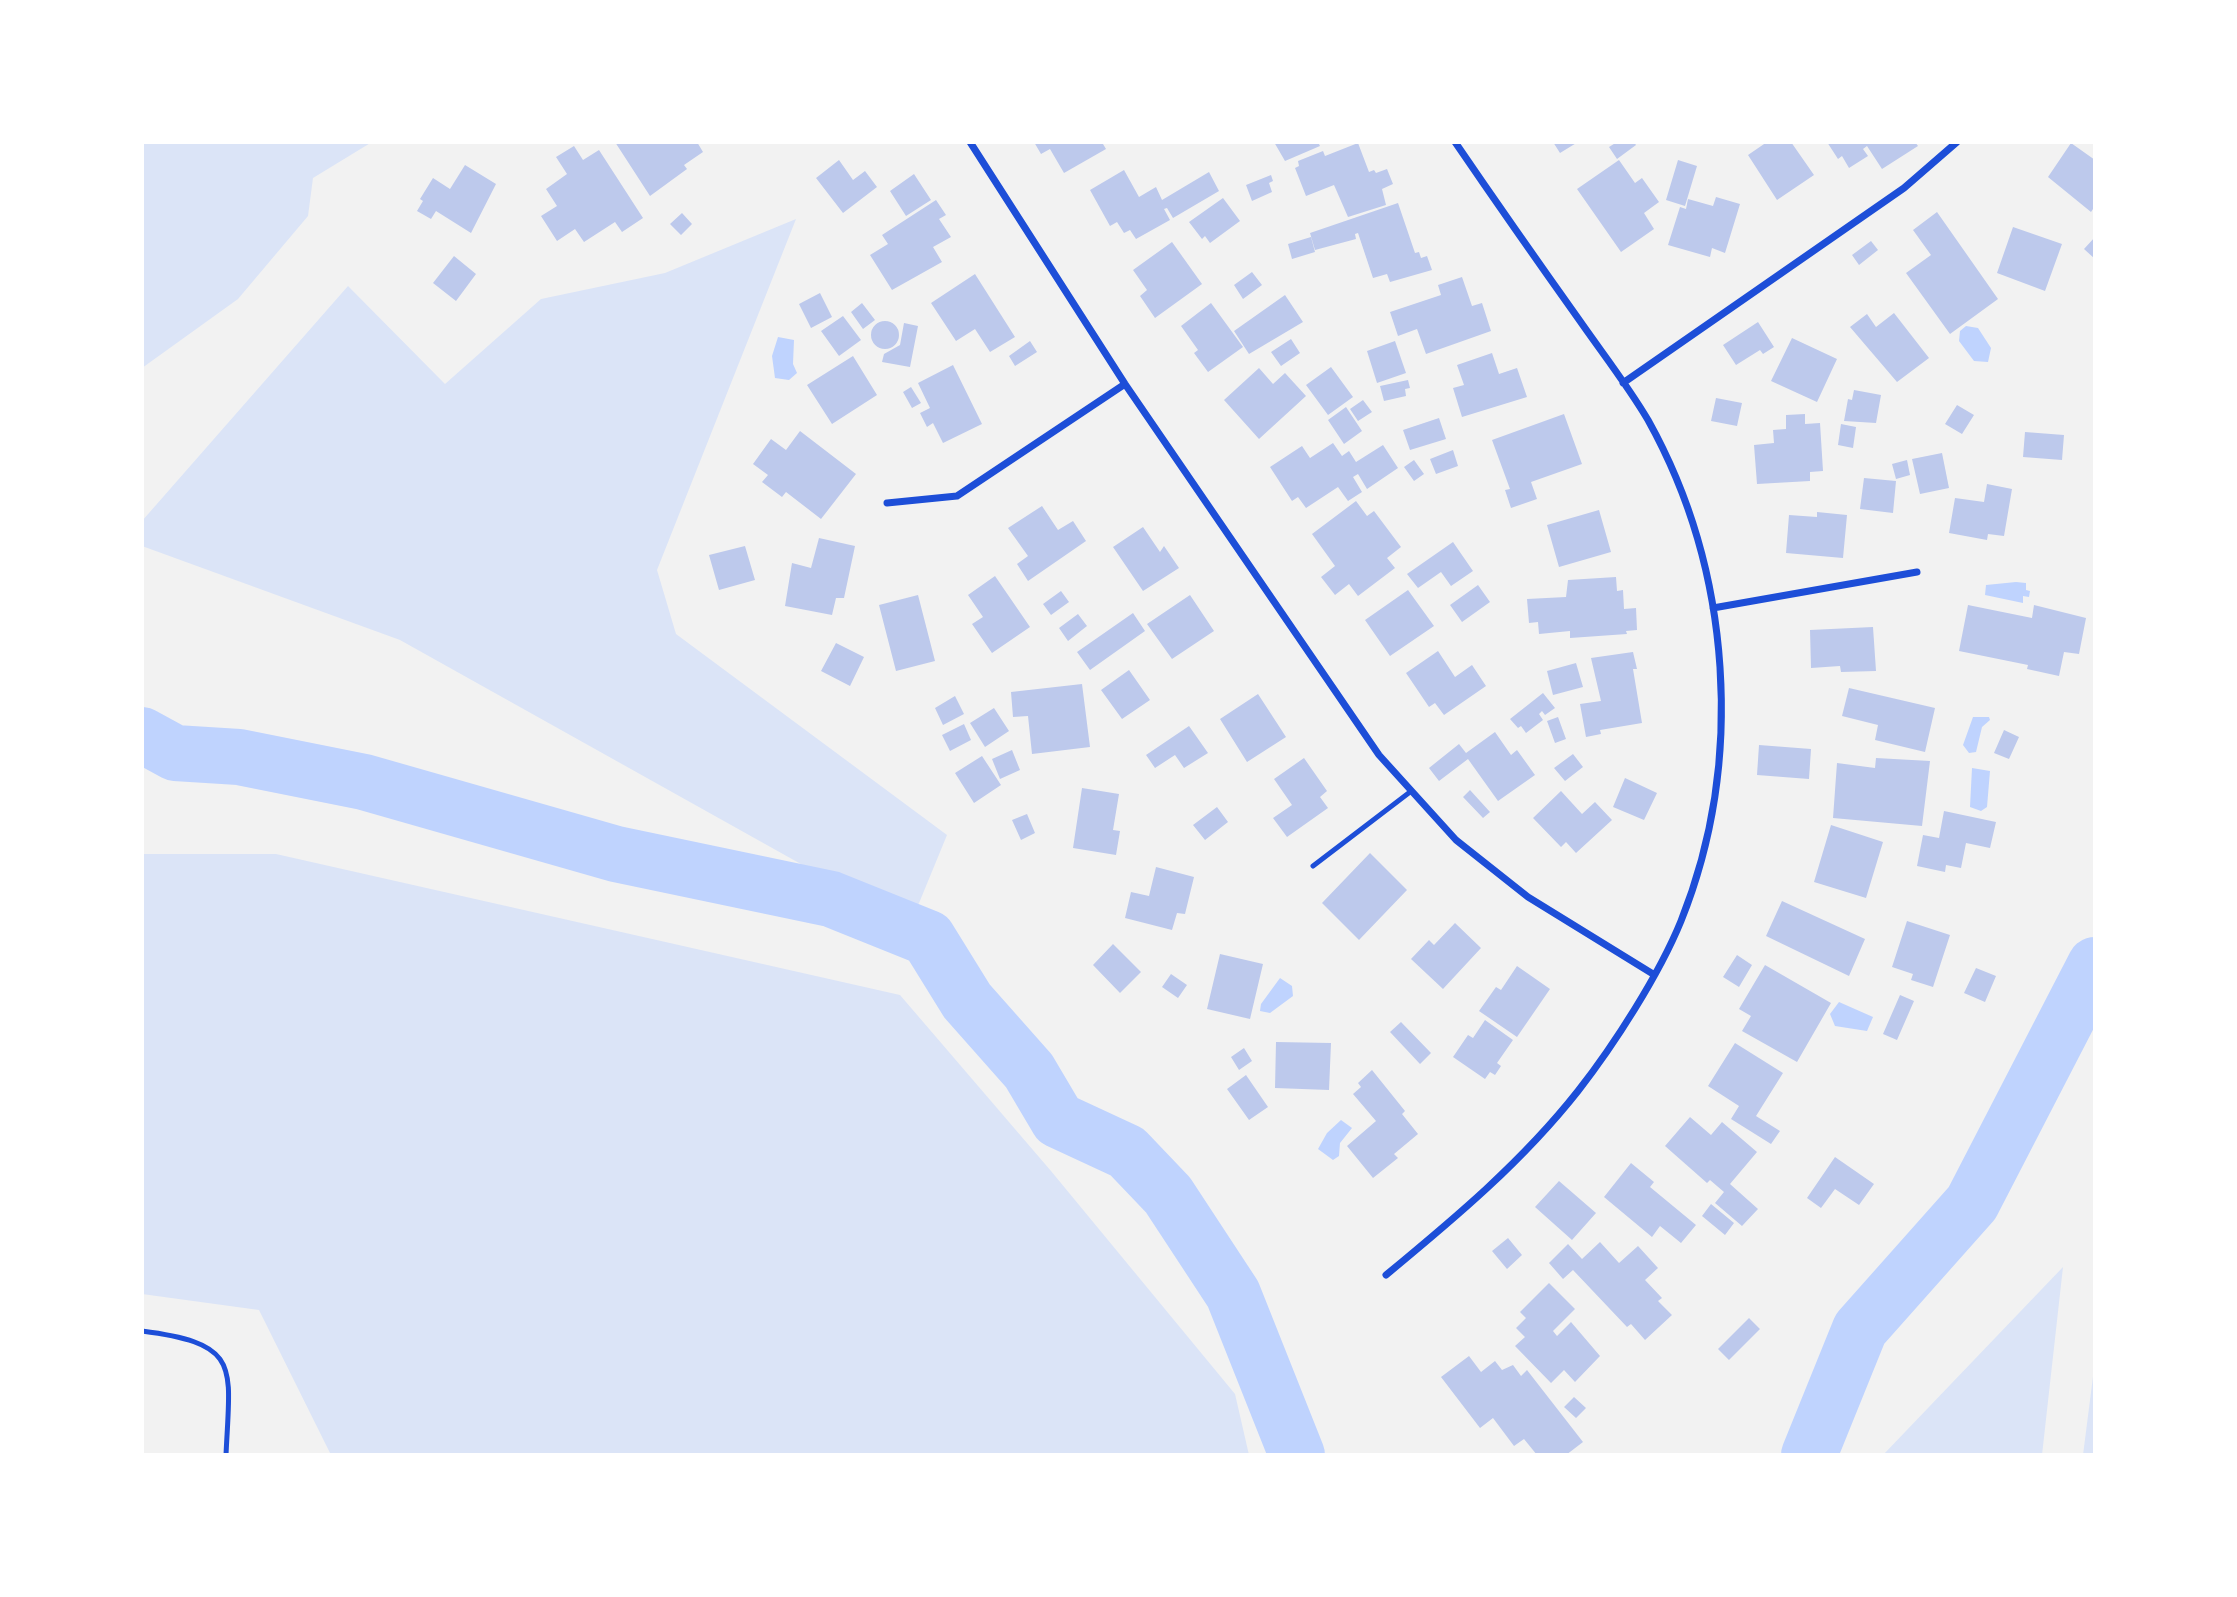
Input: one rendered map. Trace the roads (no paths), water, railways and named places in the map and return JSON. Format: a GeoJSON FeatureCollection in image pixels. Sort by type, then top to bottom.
{"type":"FeatureCollection","features":[{"type":"Feature","properties":{"kind":"street"},"geometry":{"type":"LineString","coordinates":[[970,142],[1125,384],[1378,755],[1456,840],[1528,897],[1653,974]]}},
{"type":"Feature","properties":{"kind":"street"},"geometry":{"type":"LineString","coordinates":[[1387,1275],[1476,1201],[1533,1144],[1585,1081],[1653,974],[1680,923],[1704,851],[1718,778],[1722,688],[1713,608],[1707,575],[1686,506],[1648,421],[1454,142]]}},
{"type":"Feature","properties":{"kind":"street"},"geometry":{"type":"LineString","coordinates":[[1623,383],[1904,188],[1957,142]]}},
{"type":"Feature","properties":{"kind":"street"},"geometry":{"type":"LineString","coordinates":[[887,503],[957,496],[1125,384]]}},
{"type":"Feature","properties":{"kind":"street"},"geometry":{"type":"LineString","coordinates":[[1713,608],[1917,572]]}},
{"type":"Feature","properties":{"kind":"lane"},"geometry":{"type":"LineString","coordinates":[[1313,866],[1410,792]]}},
{"type":"Feature","properties":{"kind":"lane"},"geometry":{"type":"LineString","coordinates":[[142,1331],[195,1340],[211,1348],[223,1365],[229,1383],[226,1455]]}},
{"type":"Feature","properties":{"kind":"water"},"geometry":{"type":"Polygon","coordinates":[[[1966,326],[1978,328],[1991,348],[1988,362],[1974,361],[1959,341],[1960,331],[1966,326]]]}},
{"type":"Feature","properties":{"kind":"water"},"geometry":{"type":"Polygon","coordinates":[[[778,337],[794,340],[793,364],[797,373],[789,380],[775,378],[772,356],[778,337]]]}},
{"type":"Feature","properties":{"kind":"water"},"geometry":{"type":"Polygon","coordinates":[[[2026,583],[2026,590],[2030,591],[2029,597],[2023,596],[2023,603],[1985,595],[1986,585],[2026,583]]]}},
{"type":"Feature","properties":{"kind":"water"},"geometry":{"type":"Polygon","coordinates":[[[1973,717],[1989,717],[1990,720],[1982,727],[1976,752],[1969,753],[1963,745],[1973,717]]]}},
{"type":"Feature","properties":{"kind":"water"},"geometry":{"type":"Polygon","coordinates":[[[1972,768],[1990,771],[1987,807],[1981,811],[1970,807],[1972,768]]]}},
{"type":"Feature","properties":{"kind":"water"},"geometry":{"type":"Polygon","coordinates":[[[1280,978],[1292,986],[1293,996],[1270,1013],[1260,1011],[1261,1004],[1280,978]]]}},
{"type":"Feature","properties":{"kind":"water"},"geometry":{"type":"Polygon","coordinates":[[[1839,1002],[1873,1017],[1867,1031],[1835,1026],[1830,1014],[1839,1002]]]}},
{"type":"Feature","properties":{"kind":"water"},"geometry":{"type":"Polygon","coordinates":[[[1341,1120],[1352,1128],[1340,1143],[1339,1156],[1333,1160],[1318,1149],[1327,1133],[1341,1120]]]}},
{"type":"Feature","properties":{"kind":"waterway"},"geometry":{"type":"LineString","coordinates":[[142,735],[175,753],[239,757],[364,782],[616,854],[831,899],[928,938],[967,1001],[1029,1071],[1058,1120],[1127,1152],[1168,1195],[1233,1294],[1297,1455]]}},
{"type":"Feature","properties":{"kind":"waterway"},"geometry":{"type":"LineString","coordinates":[[1809,1455],[1860,1329],[1972,1203],[2095,965]]}}]}
